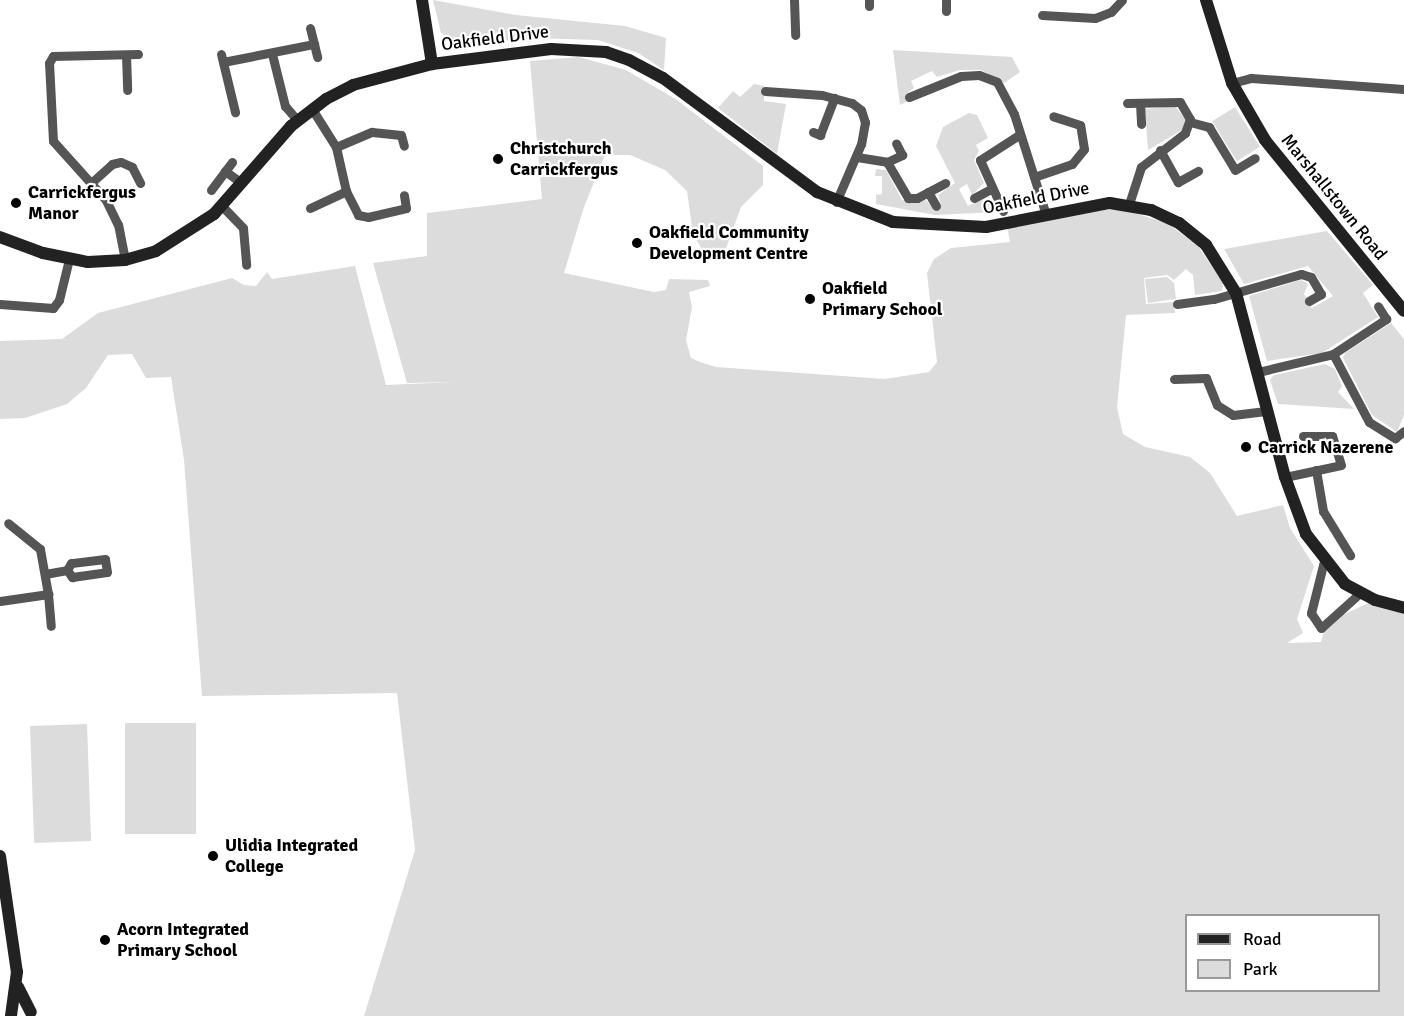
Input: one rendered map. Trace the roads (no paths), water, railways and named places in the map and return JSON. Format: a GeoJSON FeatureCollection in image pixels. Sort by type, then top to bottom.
{"type":"FeatureCollection","features":[{"type":"Feature","properties":{"kind":"street","name":"Oakfield Drive"},"geometry":{"type":"LineString","coordinates":[[422,0],[432,64],[551,49],[606,52],[629,60],[663,78],[789,173],[836,202],[893,222],[947,228],[986,227],[1097,204],[1129,205],[1160,213],[1191,231],[1216,258],[1236,293],[1285,477],[1302,526],[1324,561],[1360,593],[1404,608]]}},
{"type":"Feature","properties":{"kind":"street"},"geometry":{"type":"LineString","coordinates":[[794,0],[795,35]]}},
{"type":"Feature","properties":{"kind":"street"},"geometry":{"type":"LineString","coordinates":[[946,0],[946,11]]}},
{"type":"Feature","properties":{"kind":"street"},"geometry":{"type":"LineString","coordinates":[[1041,15],[1095,18],[1111,12],[1122,0]]}},
{"type":"Feature","properties":{"kind":"street","name":"Marshallstown Road"},"geometry":{"type":"LineString","coordinates":[[1206,0],[1232,83],[1294,181],[1404,311]]}},
{"type":"Feature","properties":{"kind":"street"},"geometry":{"type":"LineString","coordinates":[[310,28],[317,57]]}},
{"type":"Feature","properties":{"kind":"street"},"geometry":{"type":"LineString","coordinates":[[235,112],[222,58],[272,54],[314,44]]}},
{"type":"Feature","properties":{"kind":"street"},"geometry":{"type":"LineString","coordinates":[[125,260],[113,214],[91,183],[58,151],[53,141],[49,63],[53,56],[138,54]]}},
{"type":"Feature","properties":{"kind":"street"},"geometry":{"type":"LineString","coordinates":[[272,54],[285,106],[297,120]]}},
{"type":"Feature","properties":{"kind":"street"},"geometry":{"type":"LineString","coordinates":[[126,55],[127,90]]}},
{"type":"Feature","properties":{"kind":"street"},"geometry":{"type":"LineString","coordinates":[[0,237],[69,259],[125,260],[168,246],[222,206],[240,182],[297,120],[312,108],[353,85],[432,64]]}},
{"type":"Feature","properties":{"kind":"street"},"geometry":{"type":"LineString","coordinates":[[909,97],[961,75],[991,79],[1005,94],[1046,215]]}},
{"type":"Feature","properties":{"kind":"street"},"geometry":{"type":"LineString","coordinates":[[1232,83],[1251,78],[1404,89]]}},
{"type":"Feature","properties":{"kind":"street"},"geometry":{"type":"LineString","coordinates":[[765,91],[834,98],[856,105],[863,116],[864,131],[857,157],[836,202]]}},
{"type":"Feature","properties":{"kind":"street"},"geometry":{"type":"LineString","coordinates":[[821,135],[834,98]]}},
{"type":"Feature","properties":{"kind":"street"},"geometry":{"type":"LineString","coordinates":[[1127,103],[1179,102],[1187,109],[1190,123],[1185,133],[1160,150],[1141,167],[1129,205]]}},
{"type":"Feature","properties":{"kind":"street"},"geometry":{"type":"LineString","coordinates":[[1140,103],[1141,124]]}},
{"type":"Feature","properties":{"kind":"street"},"geometry":{"type":"LineString","coordinates":[[312,108],[336,147],[346,191],[355,212],[363,217],[406,208],[404,195]]}},
{"type":"Feature","properties":{"kind":"street"},"geometry":{"type":"LineString","coordinates":[[1034,177],[1065,167],[1079,158],[1085,140],[1078,123],[1053,116]]}},
{"type":"Feature","properties":{"kind":"street"},"geometry":{"type":"LineString","coordinates":[[399,123],[404,146]]}},
{"type":"Feature","properties":{"kind":"street"},"geometry":{"type":"LineString","coordinates":[[1190,123],[1209,127],[1235,170],[1255,158]]}},
{"type":"Feature","properties":{"kind":"street"},"geometry":{"type":"LineString","coordinates":[[336,147],[372,132],[401,135]]}},
{"type":"Feature","properties":{"kind":"street"},"geometry":{"type":"LineString","coordinates":[[1002,211],[980,159],[1019,135]]}},
{"type":"Feature","properties":{"kind":"street"},"geometry":{"type":"LineString","coordinates":[[857,157],[887,162],[902,155],[896,143]]}},
{"type":"Feature","properties":{"kind":"street"},"geometry":{"type":"LineString","coordinates":[[1160,150],[1178,182],[1198,171]]}},
{"type":"Feature","properties":{"kind":"street"},"geometry":{"type":"LineString","coordinates":[[91,183],[112,164],[120,162],[132,167],[141,183]]}},
{"type":"Feature","properties":{"kind":"street"},"geometry":{"type":"LineString","coordinates":[[211,190],[232,162]]}},
{"type":"Feature","properties":{"kind":"street"},"geometry":{"type":"LineString","coordinates":[[887,162],[905,196],[916,198],[945,183]]}},
{"type":"Feature","properties":{"kind":"street"},"geometry":{"type":"LineString","coordinates":[[225,171],[240,182]]}},
{"type":"Feature","properties":{"kind":"street"},"geometry":{"type":"LineString","coordinates":[[974,198],[991,189]]}},
{"type":"Feature","properties":{"kind":"street"},"geometry":{"type":"LineString","coordinates":[[310,208],[346,191]]}},
{"type":"Feature","properties":{"kind":"street"},"geometry":{"type":"LineString","coordinates":[[928,192],[936,206]]}},
{"type":"Feature","properties":{"kind":"street"},"geometry":{"type":"LineString","coordinates":[[222,206],[243,228],[246,265]]}},
{"type":"Feature","properties":{"kind":"street"},"geometry":{"type":"LineString","coordinates":[[0,304],[52,309],[59,300],[69,259]]}},
{"type":"Feature","properties":{"kind":"street"},"geometry":{"type":"LineString","coordinates":[[1177,304],[1236,293],[1304,274],[1310,276],[1321,294],[1309,301]]}},
{"type":"Feature","properties":{"kind":"street"},"geometry":{"type":"LineString","coordinates":[[1258,372],[1333,354],[1386,319],[1378,306]]}},
{"type":"Feature","properties":{"kind":"street"},"geometry":{"type":"LineString","coordinates":[[1333,354],[1369,422],[1395,438],[1404,431]]}},
{"type":"Feature","properties":{"kind":"street"},"geometry":{"type":"LineString","coordinates":[[1174,379],[1206,378],[1217,405],[1233,415],[1268,411]]}},
{"type":"Feature","properties":{"kind":"street"},"geometry":{"type":"LineString","coordinates":[[1285,477],[1341,465],[1339,453],[1330,435],[1303,436]]}},
{"type":"Feature","properties":{"kind":"street"},"geometry":{"type":"LineString","coordinates":[[1316,470],[1328,523],[1350,555]]}},
{"type":"Feature","properties":{"kind":"street"},"geometry":{"type":"LineString","coordinates":[[8,523],[40,549],[51,626]]}},
{"type":"Feature","properties":{"kind":"street"},"geometry":{"type":"LineString","coordinates":[[1324,561],[1311,613],[1321,628],[1360,593]]}},
{"type":"Feature","properties":{"kind":"street"},"geometry":{"type":"LineString","coordinates":[[45,574],[67,570]]}},
{"type":"Feature","properties":{"kind":"street"},"geometry":{"type":"LineString","coordinates":[[0,602],[48,594]]}},
{"type":"Feature","properties":{"kind":"street"},"geometry":{"type":"LineString","coordinates":[[0,856],[18,987],[11,1016]]}},
{"type":"Feature","properties":{"kind":"street"},"geometry":{"type":"LineString","coordinates":[[18,987],[34,1015]]}},
{"type":"Feature","properties":{"kind":"street"},"geometry":{"type":"LineString","coordinates":[[11,1016],[20,1011],[34,1015]]}},
{"type":"Feature","properties":{"kind":"place","name":"Christchurch Carrickfergus"},"geometry":{"type":"Point","coordinates":[498,159]}},
{"type":"Feature","properties":{"kind":"place","name":"Carrickfergus Manor"},"geometry":{"type":"Point","coordinates":[16,203]}},
{"type":"Feature","properties":{"kind":"place","name":"Oakfield Community Development Centre"},"geometry":{"type":"Point","coordinates":[637,243]}},
{"type":"Feature","properties":{"kind":"place","name":"Oakfield Primary School"},"geometry":{"type":"Point","coordinates":[810,299]}},
{"type":"Feature","properties":{"kind":"place","name":"Carrick Nazerene"},"geometry":{"type":"Point","coordinates":[1246,447]}},
{"type":"Feature","properties":{"kind":"place","name":"Ulidia Integrated College"},"geometry":{"type":"Point","coordinates":[213,856]}},
{"type":"Feature","properties":{"kind":"place","name":"Acorn Integrated Primary School"},"geometry":{"type":"Point","coordinates":[105,940]}}]}
